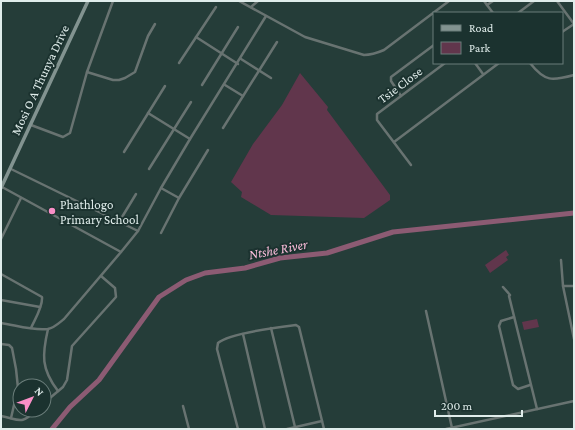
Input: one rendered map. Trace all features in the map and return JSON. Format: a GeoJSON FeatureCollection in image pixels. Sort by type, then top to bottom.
{"type":"FeatureCollection","features":[{"type":"Feature","properties":{"kind":"street","name":"Mosi O A Thunya Drive"},"geometry":{"type":"LineString","coordinates":[[1,188],[88,1]]}},
{"type":"Feature","properties":{"kind":"street"},"geometry":{"type":"LineString","coordinates":[[31,125],[63,137],[67,136],[72,129],[87,72],[113,1]]}},
{"type":"Feature","properties":{"kind":"street"},"geometry":{"type":"LineString","coordinates":[[239,1],[311,40],[364,55],[375,55],[384,50],[433,15]]}},
{"type":"Feature","properties":{"kind":"street"},"geometry":{"type":"LineString","coordinates":[[251,8],[258,1]]}},
{"type":"Feature","properties":{"kind":"street"},"geometry":{"type":"LineString","coordinates":[[437,12],[449,1]]}},
{"type":"Feature","properties":{"kind":"street"},"geometry":{"type":"LineString","coordinates":[[484,1],[492,12]]}},
{"type":"Feature","properties":{"kind":"street"},"geometry":{"type":"LineString","coordinates":[[487,5],[493,1]]}},
{"type":"Feature","properties":{"kind":"street"},"geometry":{"type":"LineString","coordinates":[[519,12],[534,1]]}},
{"type":"Feature","properties":{"kind":"street"},"geometry":{"type":"LineString","coordinates":[[557,1],[574,24],[563,31]]}},
{"type":"Feature","properties":{"kind":"street"},"geometry":{"type":"LineString","coordinates":[[179,63],[216,7]]}},
{"type":"Feature","properties":{"kind":"street"},"geometry":{"type":"LineString","coordinates":[[1,323],[48,329],[54,327],[64,319],[138,231],[190,139],[238,64],[266,16]]}},
{"type":"Feature","properties":{"kind":"street"},"geometry":{"type":"LineString","coordinates":[[87,72],[113,80],[125,78],[135,72],[154,24]]}},
{"type":"Feature","properties":{"kind":"street"},"geometry":{"type":"LineString","coordinates":[[202,85],[238,27]]}},
{"type":"Feature","properties":{"kind":"street"},"geometry":{"type":"LineString","coordinates":[[196,37],[238,64]]}},
{"type":"Feature","properties":{"kind":"street"},"geometry":{"type":"LineString","coordinates":[[223,128],[276,42]]}},
{"type":"Feature","properties":{"kind":"street"},"geometry":{"type":"LineString","coordinates":[[401,96],[391,82],[391,77],[433,46]]}},
{"type":"Feature","properties":{"kind":"street"},"geometry":{"type":"LineString","coordinates":[[241,59],[271,78]]}},
{"type":"Feature","properties":{"kind":"street","name":"Tsie Close"},"geometry":{"type":"LineString","coordinates":[[411,165],[376,117],[377,114],[445,64]]}},
{"type":"Feature","properties":{"kind":"street"},"geometry":{"type":"LineString","coordinates":[[476,64],[483,74]]}},
{"type":"Feature","properties":{"kind":"street"},"geometry":{"type":"LineString","coordinates":[[394,142],[498,64]]}},
{"type":"Feature","properties":{"kind":"street"},"geometry":{"type":"LineString","coordinates":[[531,64],[539,74],[548,79],[557,79],[574,75]]}},
{"type":"Feature","properties":{"kind":"street"},"geometry":{"type":"LineString","coordinates":[[225,85],[243,96]]}},
{"type":"Feature","properties":{"kind":"street"},"geometry":{"type":"LineString","coordinates":[[124,152],[165,86]]}},
{"type":"Feature","properties":{"kind":"street"},"geometry":{"type":"LineString","coordinates":[[150,169],[191,102]]}},
{"type":"Feature","properties":{"kind":"street"},"geometry":{"type":"LineString","coordinates":[[148,113],[190,139]]}},
{"type":"Feature","properties":{"kind":"street"},"geometry":{"type":"LineString","coordinates":[[161,233],[179,198],[208,150]]}},
{"type":"Feature","properties":{"kind":"street"},"geometry":{"type":"LineString","coordinates":[[10,169],[138,231]]}},
{"type":"Feature","properties":{"kind":"street"},"geometry":{"type":"LineString","coordinates":[[1,188],[121,252]]}},
{"type":"Feature","properties":{"kind":"street"},"geometry":{"type":"LineString","coordinates":[[161,188],[179,198]]}},
{"type":"Feature","properties":{"kind":"street"},"geometry":{"type":"LineString","coordinates":[[119,222],[136,194]]}},
{"type":"Feature","properties":{"kind":"street"},"geometry":{"type":"LineString","coordinates":[[1,239],[21,198]]}},
{"type":"Feature","properties":{"kind":"street"},"geometry":{"type":"LineString","coordinates":[[561,260],[563,286],[574,339]]}},
{"type":"Feature","properties":{"kind":"street"},"geometry":{"type":"LineString","coordinates":[[1,274],[41,296],[42,301],[31,328]]}},
{"type":"Feature","properties":{"kind":"street"},"geometry":{"type":"LineString","coordinates":[[52,396],[68,380],[72,346],[116,296],[115,288],[100,276]]}},
{"type":"Feature","properties":{"kind":"street"},"geometry":{"type":"LineString","coordinates":[[563,286],[574,286]]}},
{"type":"Feature","properties":{"kind":"street"},"geometry":{"type":"LineString","coordinates":[[503,287],[510,295],[536,409]]}},
{"type":"Feature","properties":{"kind":"street"},"geometry":{"type":"LineString","coordinates":[[1,300],[40,307]]}},
{"type":"Feature","properties":{"kind":"street"},"geometry":{"type":"LineString","coordinates":[[426,311],[452,428]]}},
{"type":"Feature","properties":{"kind":"street"},"geometry":{"type":"LineString","coordinates":[[514,317],[501,321],[499,326],[514,385],[518,389],[530,385]]}},
{"type":"Feature","properties":{"kind":"street"},"geometry":{"type":"LineString","coordinates":[[238,429],[217,348],[218,343],[221,340],[243,334],[271,328],[296,325],[300,327],[324,429]]}},
{"type":"Feature","properties":{"kind":"street"},"geometry":{"type":"LineString","coordinates":[[271,328],[295,427]]}},
{"type":"Feature","properties":{"kind":"street"},"geometry":{"type":"LineString","coordinates":[[48,329],[44,346],[45,368],[49,378],[58,390]]}},
{"type":"Feature","properties":{"kind":"street"},"geometry":{"type":"LineString","coordinates":[[243,334],[265,429]]}},
{"type":"Feature","properties":{"kind":"street"},"geometry":{"type":"LineString","coordinates":[[1,344],[9,345],[12,348],[16,369],[18,388],[11,418]]}},
{"type":"Feature","properties":{"kind":"street"},"geometry":{"type":"LineString","coordinates":[[446,429],[574,401]]}},
{"type":"Feature","properties":{"kind":"street"},"geometry":{"type":"LineString","coordinates":[[183,406],[189,429]]}},
{"type":"Feature","properties":{"kind":"street"},"geometry":{"type":"LineString","coordinates":[[1,416],[20,420],[25,420],[27,418]]}},
{"type":"Feature","properties":{"kind":"street"},"geometry":{"type":"LineString","coordinates":[[287,429],[322,421]]}},
{"type":"Feature","properties":{"kind":"green space"},"geometry":{"type":"Polygon","coordinates":[[[300,73],[328,107],[327,110],[390,195],[390,200],[364,218],[271,215],[241,197],[242,192],[231,182],[253,144],[282,105],[300,73]]]}},
{"type":"Feature","properties":{"kind":"green space"},"geometry":{"type":"Polygon","coordinates":[[[506,250],[509,255],[506,257],[508,260],[490,273],[485,265],[506,250]]]}},
{"type":"Feature","properties":{"kind":"green space"},"geometry":{"type":"Polygon","coordinates":[[[537,319],[539,327],[524,330],[522,322],[537,319]]]}},
{"type":"Feature","properties":{"kind":"waterway","name":"Ntshe River"},"geometry":{"type":"LineString","coordinates":[[52,429],[70,407],[99,380],[159,297],[186,280],[205,273],[245,268],[280,258],[327,253],[393,232],[574,213]]}},
{"type":"Feature","properties":{"kind":"place","name":"Phathlogo Primary School"},"geometry":{"type":"Point","coordinates":[52,211]}}]}
